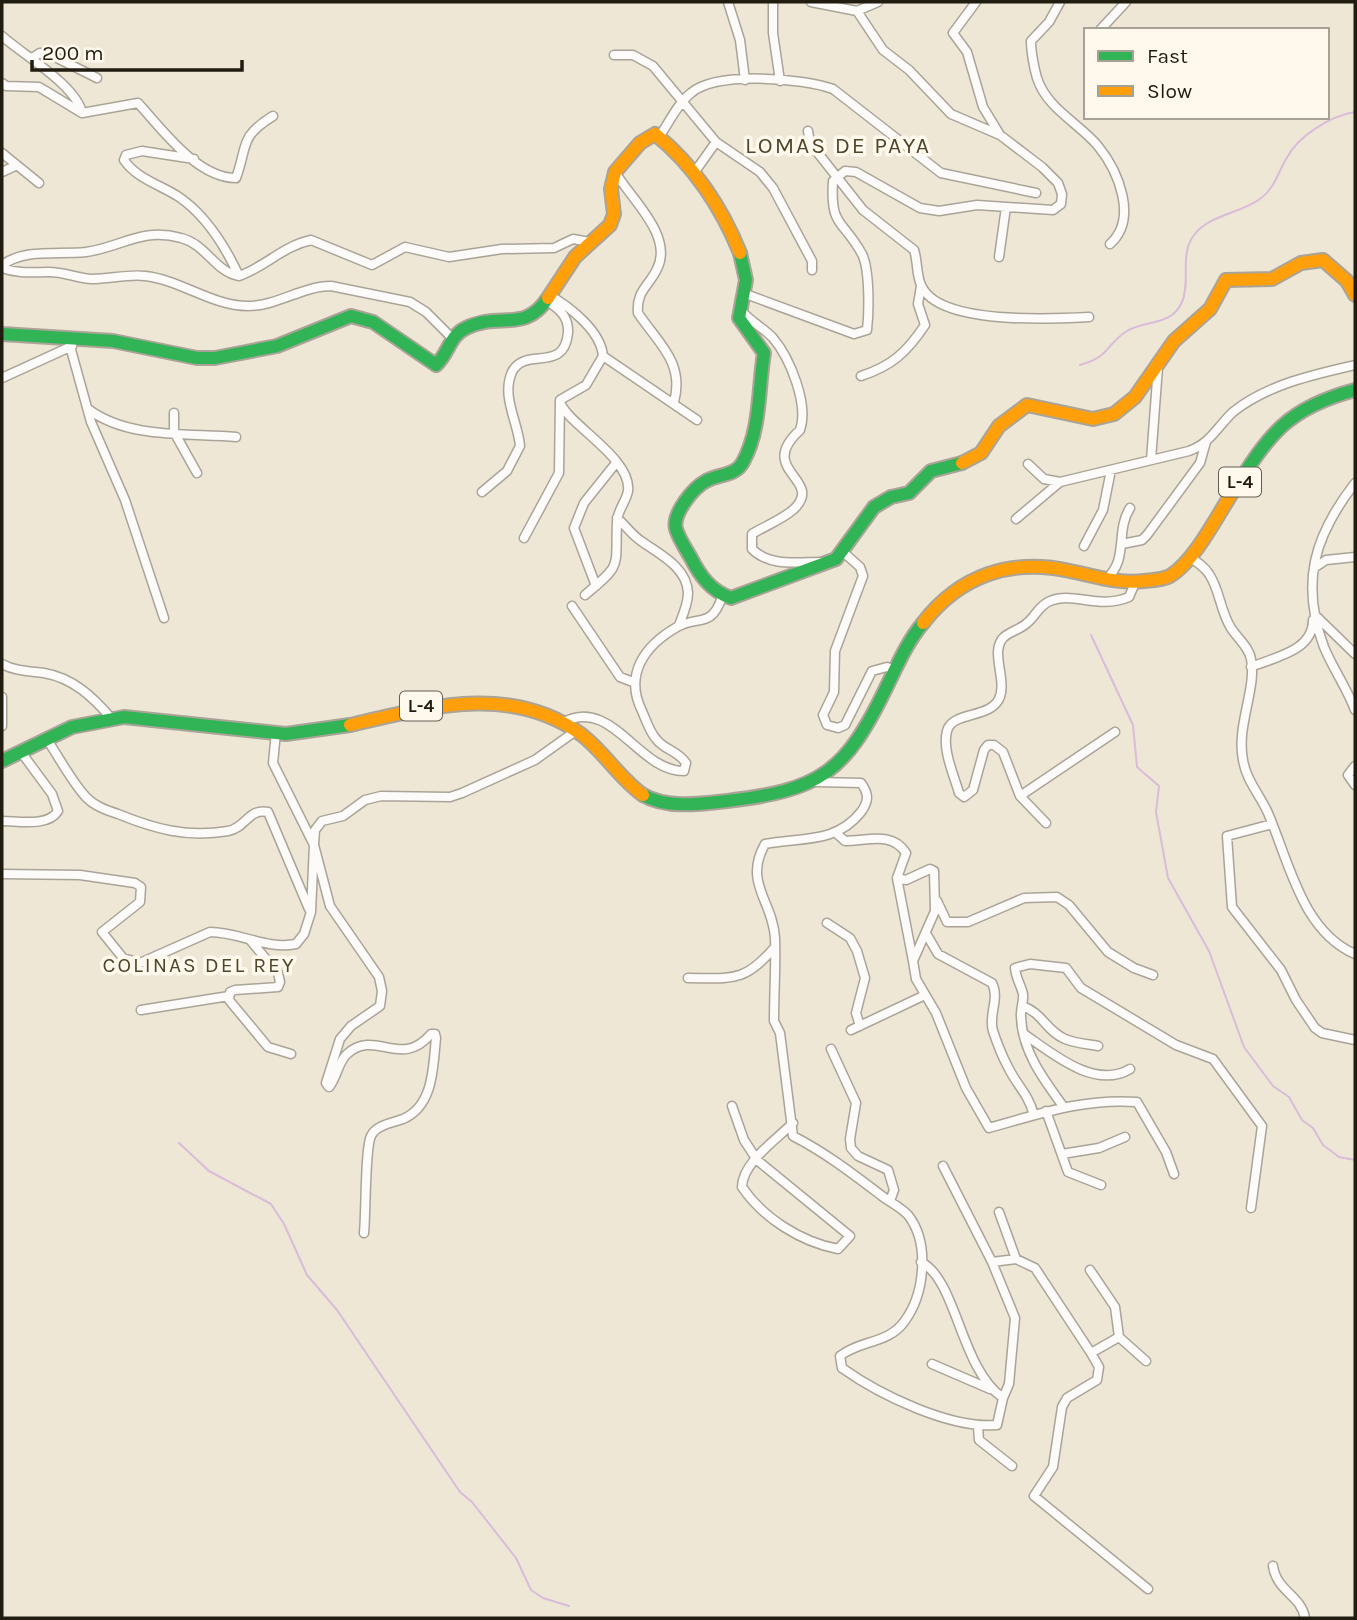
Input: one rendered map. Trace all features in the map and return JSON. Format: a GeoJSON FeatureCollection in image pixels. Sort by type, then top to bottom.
{"type":"FeatureCollection","features":[{"type":"Feature","properties":{"kind":"street"},"geometry":{"type":"LineString","coordinates":[[728,2],[740,40],[745,80]]}},
{"type":"Feature","properties":{"kind":"street"},"geometry":{"type":"LineString","coordinates":[[773,2],[773,33],[780,81]]}},
{"type":"Feature","properties":{"kind":"street"},"geometry":{"type":"LineString","coordinates":[[811,2],[857,10],[878,2]]}},
{"type":"Feature","properties":{"kind":"street"},"geometry":{"type":"LineString","coordinates":[[976,2],[953,33],[967,52],[983,107],[1000,135]]}},
{"type":"Feature","properties":{"kind":"street"},"geometry":{"type":"LineString","coordinates":[[1060,2],[1049,22],[1031,41],[1037,78],[1061,113],[1098,145],[1107,159],[1125,203],[1124,225],[1119,236],[1110,244]]}},
{"type":"Feature","properties":{"kind":"street"},"geometry":{"type":"LineString","coordinates":[[1102,28],[1126,2]]}},
{"type":"Feature","properties":{"kind":"street"},"geometry":{"type":"LineString","coordinates":[[743,293],[854,334],[867,330],[868,299],[863,255],[834,218],[831,205],[833,181],[845,171],[856,172],[920,208],[939,211],[977,205],[1053,210],[1061,204],[1062,194],[1058,183],[1042,167],[1000,135],[951,114],[929,88],[883,50],[857,10]]}},
{"type":"Feature","properties":{"kind":"street"},"geometry":{"type":"LineString","coordinates":[[2,36],[32,58],[80,103],[82,113]]}},
{"type":"Feature","properties":{"kind":"street"},"geometry":{"type":"LineString","coordinates":[[32,58],[40,53],[51,55],[97,78]]}},
{"type":"Feature","properties":{"kind":"street"},"geometry":{"type":"LineString","coordinates":[[614,55],[642,58],[716,142],[748,161],[773,188],[812,261],[813,270]]}},
{"type":"Feature","properties":{"kind":"street"},"geometry":{"type":"LineString","coordinates":[[659,137],[682,102],[692,92],[706,85],[745,80],[813,82],[833,89],[941,173],[1036,193]]}},
{"type":"Feature","properties":{"kind":"street"},"geometry":{"type":"LineString","coordinates":[[2,83],[39,87],[82,113],[138,103],[194,159],[211,171],[236,178],[244,140],[254,128],[274,116]]}},
{"type":"Feature","properties":{"kind":"street"},"geometry":{"type":"LineString","coordinates":[[808,131],[810,143],[863,210],[914,250],[921,286],[918,304],[925,325],[886,368],[861,376]]}},
{"type":"Feature","properties":{"kind":"street"},"geometry":{"type":"LineString","coordinates":[[2,378],[69,343],[83,340],[113,341],[197,358],[215,358],[277,346],[351,316],[373,322],[436,365],[446,356],[452,338],[465,328],[496,318],[523,321],[540,310],[575,257],[610,225],[614,214],[611,189],[615,172],[640,143],[655,134],[669,143],[694,173],[735,241],[746,275],[739,318],[764,353],[756,427],[737,470],[705,481],[692,492],[676,520],[676,528],[712,590],[722,597],[731,598],[831,562],[874,507],[891,497],[909,493],[932,471],[971,460],[981,453],[999,426],[1027,405],[1054,407],[1091,419],[1102,418],[1134,399],[1175,340],[1214,304],[1221,284],[1226,280],[1272,279],[1301,263],[1323,260],[1347,281],[1355,295]]}},
{"type":"Feature","properties":{"kind":"street"},"geometry":{"type":"LineString","coordinates":[[694,173],[716,142]]}},
{"type":"Feature","properties":{"kind":"street"},"geometry":{"type":"LineString","coordinates":[[194,159],[142,151],[125,155],[124,160],[130,169],[181,198],[211,227],[239,276]]}},
{"type":"Feature","properties":{"kind":"street"},"geometry":{"type":"LineString","coordinates":[[2,153],[39,183]]}},
{"type":"Feature","properties":{"kind":"street"},"geometry":{"type":"LineString","coordinates":[[2,173],[15,166]]}},
{"type":"Feature","properties":{"kind":"street"},"geometry":{"type":"LineString","coordinates":[[615,172],[660,239],[662,256],[656,272],[638,295],[638,313],[669,351],[673,366],[674,402]]}},
{"type":"Feature","properties":{"kind":"street"},"geometry":{"type":"LineString","coordinates":[[999,257],[1006,207]]}},
{"type":"Feature","properties":{"kind":"street"},"geometry":{"type":"LineString","coordinates":[[452,338],[426,312],[410,302],[331,286],[318,286],[296,296],[251,306],[229,305],[164,280],[144,276],[89,279],[50,272],[17,273],[2,267],[15,256],[87,252],[132,237],[158,234],[184,238],[198,245],[222,269],[239,276],[254,271],[274,254],[311,240],[372,265],[405,247],[449,257],[502,249],[554,248],[573,239],[590,242]]}},
{"type":"Feature","properties":{"kind":"street"},"geometry":{"type":"LineString","coordinates":[[921,286],[933,301],[962,312],[1059,319],[1089,317]]}},
{"type":"Feature","properties":{"kind":"street"},"geometry":{"type":"LineString","coordinates":[[548,297],[568,306],[597,340],[603,356],[697,420]]}},
{"type":"Feature","properties":{"kind":"street"},"geometry":{"type":"LineString","coordinates":[[482,492],[507,471],[520,446],[508,397],[513,371],[522,362],[555,357],[564,351],[569,324],[562,310],[548,297]]}},
{"type":"Feature","properties":{"kind":"street"},"geometry":{"type":"LineString","coordinates":[[740,309],[772,337],[789,362],[803,406],[800,430],[786,443],[783,451],[789,470],[802,489],[802,498],[794,509],[752,534],[752,549],[760,557],[775,562],[831,562]]}},
{"type":"Feature","properties":{"kind":"street"},"geometry":{"type":"LineString","coordinates":[[2,334],[69,343]]}},
{"type":"Feature","properties":{"kind":"street"},"geometry":{"type":"LineString","coordinates":[[69,343],[88,409],[125,500],[164,618]]}},
{"type":"Feature","properties":{"kind":"street"},"geometry":{"type":"LineString","coordinates":[[560,400],[586,385],[603,356]]}},
{"type":"Feature","properties":{"kind":"street"},"geometry":{"type":"LineString","coordinates":[[1151,460],[1158,364]]}},
{"type":"Feature","properties":{"kind":"street"},"geometry":{"type":"LineString","coordinates":[[1028,464],[1044,479],[1060,482],[1189,451],[1206,442],[1232,413],[1249,402],[1293,381],[1355,365]]}},
{"type":"Feature","properties":{"kind":"street","name":"L-4"},"geometry":{"type":"LineString","coordinates":[[2,761],[77,724],[111,718],[150,716],[276,732],[311,732],[423,705],[476,702],[516,707],[577,730],[631,786],[652,800],[678,806],[795,790],[817,782],[854,746],[910,642],[933,609],[960,585],[990,570],[1048,565],[1135,583],[1168,577],[1189,557],[1272,438],[1295,413],[1319,401],[1355,390]]}},
{"type":"Feature","properties":{"kind":"street"},"geometry":{"type":"LineString","coordinates":[[560,400],[564,411],[582,425],[616,463],[626,480],[628,491],[617,518],[618,562],[614,571],[585,595]]}},
{"type":"Feature","properties":{"kind":"street"},"geometry":{"type":"LineString","coordinates":[[524,538],[559,473],[560,400]]}},
{"type":"Feature","properties":{"kind":"street"},"geometry":{"type":"LineString","coordinates":[[88,409],[115,426],[236,437]]}},
{"type":"Feature","properties":{"kind":"street"},"geometry":{"type":"LineString","coordinates":[[174,413],[174,432],[197,473]]}},
{"type":"Feature","properties":{"kind":"street"},"geometry":{"type":"LineString","coordinates":[[1122,544],[1142,540],[1147,535],[1200,463],[1206,442]]}},
{"type":"Feature","properties":{"kind":"street"},"geometry":{"type":"LineString","coordinates":[[596,586],[574,528],[584,503],[616,463]]}},
{"type":"Feature","properties":{"kind":"street"},"geometry":{"type":"LineString","coordinates":[[1084,546],[1103,510],[1111,470]]}},
{"type":"Feature","properties":{"kind":"street"},"geometry":{"type":"LineString","coordinates":[[1016,519],[1060,482]]}},
{"type":"Feature","properties":{"kind":"street"},"geometry":{"type":"LineString","coordinates":[[1355,484],[1333,512],[1320,541],[1310,587],[1314,614],[1324,648],[1345,683],[1355,710]]}},
{"type":"Feature","properties":{"kind":"street"},"geometry":{"type":"LineString","coordinates":[[1106,579],[1114,573],[1120,559],[1120,530],[1130,508]]}},
{"type":"Feature","properties":{"kind":"street"},"geometry":{"type":"LineString","coordinates":[[562,723],[574,716],[595,718],[617,730],[663,767],[684,771],[686,763],[681,755],[657,740],[634,695],[633,682],[641,660],[679,625],[687,604],[688,591],[684,579],[674,565],[639,540],[617,518]]}},
{"type":"Feature","properties":{"kind":"street"},"geometry":{"type":"LineString","coordinates":[[842,551],[860,567],[863,576],[835,651],[834,692],[823,715],[827,725],[838,728],[845,725],[872,671],[887,667],[897,670]]}},
{"type":"Feature","properties":{"kind":"street"},"geometry":{"type":"LineString","coordinates":[[1189,557],[1202,565],[1215,583],[1224,614],[1247,648],[1251,667],[1241,726],[1243,762],[1298,887],[1319,927],[1329,940],[1355,954]]}},
{"type":"Feature","properties":{"kind":"street"},"geometry":{"type":"LineString","coordinates":[[1314,568],[1325,560],[1355,557]]}},
{"type":"Feature","properties":{"kind":"street"},"geometry":{"type":"LineString","coordinates":[[1046,823],[1020,796],[1003,752],[994,745],[988,745],[984,750],[973,790],[964,797],[960,793],[946,742],[948,727],[955,720],[993,707],[1000,698],[998,646],[1003,638],[1027,623],[1037,610],[1059,599],[1115,603],[1129,597],[1135,583]]}},
{"type":"Feature","properties":{"kind":"street"},"geometry":{"type":"LineString","coordinates":[[679,625],[706,621],[717,610],[722,597]]}},
{"type":"Feature","properties":{"kind":"street"},"geometry":{"type":"LineString","coordinates":[[572,606],[620,677],[633,682]]}},
{"type":"Feature","properties":{"kind":"street"},"geometry":{"type":"LineString","coordinates":[[1251,667],[1300,647],[1308,640],[1313,628],[1314,614]]}},
{"type":"Feature","properties":{"kind":"street"},"geometry":{"type":"LineString","coordinates":[[1314,614],[1355,654]]}},
{"type":"Feature","properties":{"kind":"street"},"geometry":{"type":"LineString","coordinates":[[2,664],[12,669],[47,674],[80,687],[93,697],[111,718]]}},
{"type":"Feature","properties":{"kind":"street"},"geometry":{"type":"LineString","coordinates":[[2,698],[2,726]]}},
{"type":"Feature","properties":{"kind":"street"},"geometry":{"type":"LineString","coordinates":[[2,874],[79,875],[135,883],[141,887],[140,902],[102,932],[123,958],[146,962],[211,932],[281,947],[296,944],[304,934],[311,912],[314,830],[322,821],[343,816],[365,800],[381,796],[450,797],[462,793],[536,760],[577,730]]}},
{"type":"Feature","properties":{"kind":"street"},"geometry":{"type":"LineString","coordinates":[[276,732],[274,763],[314,845],[330,906],[379,977],[382,991],[380,1006],[351,1026],[340,1039],[326,1083],[329,1087],[334,1082],[344,1056],[355,1048],[367,1044],[406,1051],[422,1045],[431,1034],[435,1034],[436,1038],[430,1087],[421,1105],[406,1117],[381,1126],[371,1134],[367,1148],[364,1233]]}},
{"type":"Feature","properties":{"kind":"street"},"geometry":{"type":"LineString","coordinates":[[1020,796],[1115,732]]}},
{"type":"Feature","properties":{"kind":"street"},"geometry":{"type":"LineString","coordinates":[[46,738],[86,797],[97,806],[161,831],[226,832],[237,829],[251,814],[260,810],[268,812],[311,912]]}},
{"type":"Feature","properties":{"kind":"street"},"geometry":{"type":"LineString","coordinates":[[2,821],[46,821],[53,818],[58,811],[52,794],[21,752]]}},
{"type":"Feature","properties":{"kind":"street"},"geometry":{"type":"LineString","coordinates":[[1355,766],[1348,775],[1355,785]]}},
{"type":"Feature","properties":{"kind":"street"},"geometry":{"type":"LineString","coordinates":[[817,782],[861,783],[867,792],[867,804],[856,818],[836,833],[813,840],[765,844],[757,858],[756,874],[760,894],[771,918],[774,948],[774,1021],[779,1033],[793,1136],[827,1153],[908,1215],[922,1245],[920,1289],[904,1322],[884,1339],[853,1345],[840,1356],[842,1368],[921,1410],[978,1427],[997,1425],[1009,1384],[1015,1318],[992,1262],[943,1166]]}},
{"type":"Feature","properties":{"kind":"street"},"geometry":{"type":"LineString","coordinates":[[1272,824],[1227,836],[1232,907],[1281,970],[1296,1000],[1315,1028],[1321,1033],[1355,1040]]}},
{"type":"Feature","properties":{"kind":"street"},"geometry":{"type":"LineString","coordinates":[[836,833],[845,841],[891,839],[901,845],[906,853],[897,878],[916,979],[936,1013],[966,1088],[989,1128],[1063,1106],[1091,1101],[1137,1102],[1166,1152],[1174,1174]]}},
{"type":"Feature","properties":{"kind":"street"},"geometry":{"type":"LineString","coordinates":[[897,878],[906,880],[930,869],[934,871],[936,898],[927,935],[913,961]]}},
{"type":"Feature","properties":{"kind":"street"},"geometry":{"type":"LineString","coordinates":[[936,898],[947,922],[968,922],[1024,898],[1057,897],[1069,905],[1108,952],[1133,968],[1153,975]]}},
{"type":"Feature","properties":{"kind":"street"},"geometry":{"type":"LineString","coordinates":[[827,923],[850,938],[865,978],[855,1028],[925,995]]}},
{"type":"Feature","properties":{"kind":"street"},"geometry":{"type":"LineString","coordinates":[[927,935],[938,954],[992,983],[996,995],[991,1019],[993,1030],[1008,1069],[1029,1096],[1034,1115]]}},
{"type":"Feature","properties":{"kind":"street"},"geometry":{"type":"LineString","coordinates":[[141,1010],[229,996],[235,990],[278,987],[281,982],[278,973],[250,940]]}},
{"type":"Feature","properties":{"kind":"street"},"geometry":{"type":"LineString","coordinates":[[688,978],[740,976],[756,969],[774,948]]}},
{"type":"Feature","properties":{"kind":"street"},"geometry":{"type":"LineString","coordinates":[[1063,1106],[1039,1073],[1024,1034],[1023,995],[1016,979],[1015,968],[1030,964],[1066,968],[1082,988],[1101,1000],[1176,1045],[1213,1059],[1262,1126],[1251,1208]]}},
{"type":"Feature","properties":{"kind":"street"},"geometry":{"type":"LineString","coordinates":[[229,996],[229,1000],[268,1047],[291,1054]]}},
{"type":"Feature","properties":{"kind":"street"},"geometry":{"type":"LineString","coordinates":[[1022,1006],[1038,1012],[1053,1031],[1065,1039],[1098,1046]]}},
{"type":"Feature","properties":{"kind":"street"},"geometry":{"type":"LineString","coordinates":[[1024,1034],[1052,1054],[1093,1074],[1117,1077],[1130,1069]]}},
{"type":"Feature","properties":{"kind":"street"},"geometry":{"type":"LineString","coordinates":[[831,1049],[856,1103],[851,1148],[858,1156],[888,1170],[894,1190],[890,1201]]}},
{"type":"Feature","properties":{"kind":"street"},"geometry":{"type":"LineString","coordinates":[[732,1106],[744,1140],[757,1160],[850,1236],[844,1246],[838,1249],[821,1246],[794,1233],[755,1206],[743,1187],[743,1180],[757,1160],[793,1123]]}},
{"type":"Feature","properties":{"kind":"street"},"geometry":{"type":"LineString","coordinates":[[1046,1111],[1068,1172],[1101,1185]]}},
{"type":"Feature","properties":{"kind":"street"},"geometry":{"type":"LineString","coordinates":[[1062,1154],[1099,1148],[1125,1137]]}},
{"type":"Feature","properties":{"kind":"street"},"geometry":{"type":"LineString","coordinates":[[999,1212],[1016,1259]]}},
{"type":"Feature","properties":{"kind":"street"},"geometry":{"type":"LineString","coordinates":[[992,1262],[1016,1259],[1035,1268],[1099,1367],[1097,1380],[1067,1398],[1062,1407],[1053,1467],[1034,1496],[1149,1589]]}},
{"type":"Feature","properties":{"kind":"street"},"geometry":{"type":"LineString","coordinates":[[921,1262],[931,1267],[978,1372],[990,1389]]}},
{"type":"Feature","properties":{"kind":"street"},"geometry":{"type":"LineString","coordinates":[[1090,1270],[1115,1307],[1119,1337],[1146,1361]]}},
{"type":"Feature","properties":{"kind":"street"},"geometry":{"type":"LineString","coordinates":[[1091,1353],[1119,1337]]}},
{"type":"Feature","properties":{"kind":"street"},"geometry":{"type":"LineString","coordinates":[[932,1364],[990,1389],[1003,1398]]}},
{"type":"Feature","properties":{"kind":"street"},"geometry":{"type":"LineString","coordinates":[[978,1427],[979,1440],[1012,1466]]}},
{"type":"Feature","properties":{"kind":"street"},"geometry":{"type":"LineString","coordinates":[[1273,1566],[1278,1584],[1302,1607],[1305,1618]]}},
{"type":"Feature","properties":{"kind":"waterway"},"geometry":{"type":"LineString","coordinates":[[1080,365],[1103,354],[1127,331],[1165,319],[1178,310],[1186,285],[1187,251],[1200,228],[1260,199],[1272,186],[1298,143],[1325,123],[1355,112]]}},
{"type":"Feature","properties":{"kind":"waterway"},"geometry":{"type":"LineString","coordinates":[[1091,635],[1133,725],[1137,767],[1159,786],[1156,812],[1168,878],[1209,951],[1244,1047],[1273,1086],[1289,1097],[1302,1120],[1313,1128],[1323,1145],[1339,1157],[1355,1160]]}},
{"type":"Feature","properties":{"kind":"waterway"},"geometry":{"type":"LineString","coordinates":[[179,1143],[209,1171],[271,1204],[284,1224],[307,1275],[337,1310],[460,1492],[472,1502],[516,1558],[531,1590],[543,1598],[569,1606]]}},
{"type":"Feature","properties":{"kind":"traffic: fast"},"geometry":{"type":"LineString","coordinates":[[740,253],[746,280],[739,318],[764,353],[753,436],[740,467],[701,484],[680,509],[676,523],[676,529],[694,565],[712,587],[731,598],[836,559],[874,507],[891,497],[909,493],[931,471],[962,463]]}},
{"type":"Feature","properties":{"kind":"traffic: fast"},"geometry":{"type":"LineString","coordinates":[[2,334],[113,341],[197,358],[215,358],[277,346],[351,316],[373,322],[436,365],[460,331],[478,323],[520,319],[539,309],[548,298]]}},
{"type":"Feature","properties":{"kind":"traffic: fast"},"geometry":{"type":"LineString","coordinates":[[1234,490],[1270,438],[1283,425],[1313,405],[1355,390]]}},
{"type":"Feature","properties":{"kind":"traffic: fast"},"geometry":{"type":"LineString","coordinates":[[643,795],[673,804],[727,801],[785,791],[826,772],[857,740],[907,646],[923,623]]}},
{"type":"Feature","properties":{"kind":"traffic: fast"},"geometry":{"type":"LineString","coordinates":[[2,761],[72,727],[124,717],[286,734],[350,725]]}},
{"type":"Feature","properties":{"kind":"traffic: slow"},"geometry":{"type":"LineString","coordinates":[[548,298],[575,257],[610,225],[614,214],[611,189],[615,172],[640,143],[655,134],[682,159],[705,188],[740,253]]}},
{"type":"Feature","properties":{"kind":"traffic: slow"},"geometry":{"type":"LineString","coordinates":[[962,463],[981,453],[999,426],[1027,405],[1093,419],[1114,414],[1135,397],[1174,341],[1210,309],[1226,280],[1272,279],[1301,263],[1323,260],[1347,281],[1355,295]]}},
{"type":"Feature","properties":{"kind":"traffic: slow"},"geometry":{"type":"LineString","coordinates":[[923,623],[938,606],[970,582],[1007,569],[1048,568],[1134,582],[1170,576],[1197,549],[1234,490]]}},
{"type":"Feature","properties":{"kind":"traffic: slow"},"geometry":{"type":"LineString","coordinates":[[350,725],[409,712],[469,704],[498,704],[527,709],[555,719],[582,735],[643,795]]}},
{"type":"Feature","properties":{"kind":"district","name":"LOMAS DE PAYA"},"geometry":{"type":"Point","coordinates":[838,145]}},
{"type":"Feature","properties":{"kind":"district","name":"COLINAS DEL REY"},"geometry":{"type":"Point","coordinates":[199,965]}}]}
